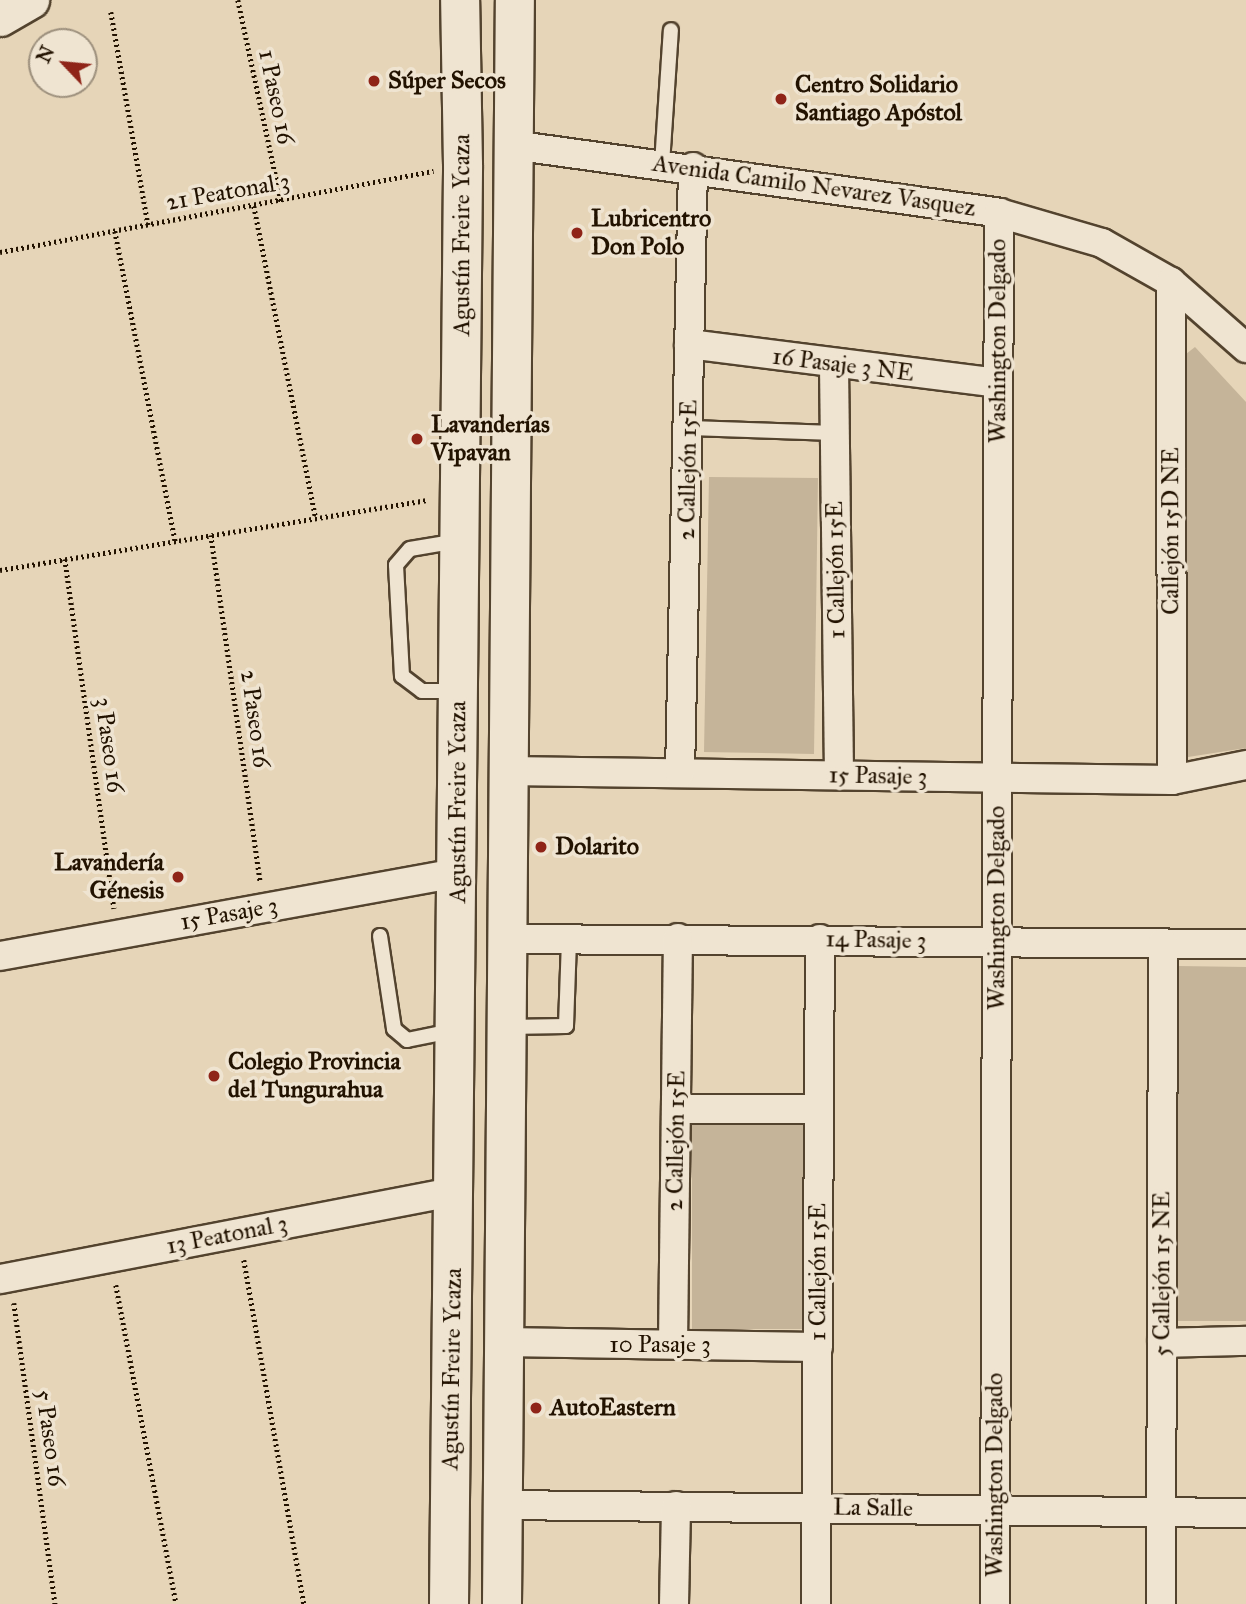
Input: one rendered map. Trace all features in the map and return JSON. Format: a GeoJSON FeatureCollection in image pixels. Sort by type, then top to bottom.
{"type":"FeatureCollection","features":[{"type":"Feature","properties":{"kind":"main road","name":"Agustín Freire Ycaza"},"geometry":{"type":"LineString","coordinates":[[449,1604],[463,165],[460,0]]}},
{"type":"Feature","properties":{"kind":"main road","name":"Agustín Freire Ycaza"},"geometry":{"type":"LineString","coordinates":[[502,1604],[502,1342],[515,0]]}},
{"type":"Feature","properties":{"kind":"street"},"geometry":{"type":"LineString","coordinates":[[0,18],[31,0]]}},
{"type":"Feature","properties":{"kind":"street","name":"Avenida Camilo Nevarez Vasquez"},"geometry":{"type":"LineString","coordinates":[[512,145],[693,167],[999,213],[1102,243],[1171,282],[1246,348]]}},
{"type":"Feature","properties":{"kind":"street","name":"2 Callejón 15E"},"geometry":{"type":"LineString","coordinates":[[680,773],[690,428],[693,167]]}},
{"type":"Feature","properties":{"kind":"street","name":"Washington Delgado"},"geometry":{"type":"LineString","coordinates":[[995,1604],[999,213]]}},
{"type":"Feature","properties":{"kind":"street","name":"Callejón 15D NE"},"geometry":{"type":"LineString","coordinates":[[1171,282],[1172,780]]}},
{"type":"Feature","properties":{"kind":"street","name":"16 Pasaje 3 NE"},"geometry":{"type":"LineString","coordinates":[[689,344],[834,365],[998,383]]}},
{"type":"Feature","properties":{"kind":"street","name":"1 Callejón 15E"},"geometry":{"type":"LineString","coordinates":[[834,365],[839,775]]}},
{"type":"Feature","properties":{"kind":"street","name":"15 Pasaje 3"},"geometry":{"type":"LineString","coordinates":[[507,771],[1172,780],[1246,765]]}},
{"type":"Feature","properties":{"kind":"street","name":"15 Pasaje 3"},"geometry":{"type":"LineString","coordinates":[[0,956],[458,873]]}},
{"type":"Feature","properties":{"kind":"street","name":"2 Callejón 15E"},"geometry":{"type":"LineString","coordinates":[[673,1344],[678,937]]}},
{"type":"Feature","properties":{"kind":"street","name":"14 Pasaje 3"},"geometry":{"type":"LineString","coordinates":[[506,939],[678,937],[1246,944]]}},
{"type":"Feature","properties":{"kind":"street","name":"1 Callejón 15E"},"geometry":{"type":"LineString","coordinates":[[816,1604],[820,939]]}},
{"type":"Feature","properties":{"kind":"street","name":"5 Callejón 15 NE"},"geometry":{"type":"LineString","coordinates":[[1161,1604],[1163,943]]}},
{"type":"Feature","properties":{"kind":"street"},"geometry":{"type":"LineString","coordinates":[[677,1109],[819,1109]]}},
{"type":"Feature","properties":{"kind":"street","name":"13 Peatonal 3"},"geometry":{"type":"LineString","coordinates":[[5,1278],[453,1192]]}},
{"type":"Feature","properties":{"kind":"street"},"geometry":{"type":"LineString","coordinates":[[1162,1343],[1246,1341]]}},
{"type":"Feature","properties":{"kind":"street","name":"10 Pasaje 3"},"geometry":{"type":"LineString","coordinates":[[502,1342],[818,1347]]}},
{"type":"Feature","properties":{"kind":"street","name":"La Salle"},"geometry":{"type":"LineString","coordinates":[[501,1505],[1246,1513]]}},
{"type":"Feature","properties":{"kind":"street"},"geometry":{"type":"LineString","coordinates":[[674,1604],[676,1506]]}},
{"type":"Feature","properties":{"kind":"lane"},"geometry":{"type":"LineString","coordinates":[[662,163],[671,30]]}},
{"type":"Feature","properties":{"kind":"lane"},"geometry":{"type":"LineString","coordinates":[[690,428],[835,433]]}},
{"type":"Feature","properties":{"kind":"lane"},"geometry":{"type":"LineString","coordinates":[[458,691],[422,691],[402,676],[396,565],[410,549],[459,541]]}},
{"type":"Feature","properties":{"kind":"lane"},"geometry":{"type":"LineString","coordinates":[[380,936],[394,1029],[407,1040],[456,1030]]}},
{"type":"Feature","properties":{"kind":"lane"},"geometry":{"type":"LineString","coordinates":[[505,1027],[566,1026],[569,939]]}},
{"type":"Feature","properties":{"kind":"path","name":"1 Paseo 16"},"geometry":{"type":"LineString","coordinates":[[238,0],[281,201]]}},
{"type":"Feature","properties":{"kind":"path"},"geometry":{"type":"LineString","coordinates":[[111,12],[148,225]]}},
{"type":"Feature","properties":{"kind":"path","name":"21 Peatonal 3"},"geometry":{"type":"LineString","coordinates":[[0,253],[463,165]]}},
{"type":"Feature","properties":{"kind":"path"},"geometry":{"type":"LineString","coordinates":[[254,206],[316,518]]}},
{"type":"Feature","properties":{"kind":"path"},"geometry":{"type":"LineString","coordinates":[[115,231],[175,541]]}},
{"type":"Feature","properties":{"kind":"path"},"geometry":{"type":"LineString","coordinates":[[0,570],[460,495]]}},
{"type":"Feature","properties":{"kind":"path","name":"2 Paseo 16"},"geometry":{"type":"LineString","coordinates":[[211,535],[264,908]]}},
{"type":"Feature","properties":{"kind":"path","name":"3 Paseo 16"},"geometry":{"type":"LineString","coordinates":[[65,559],[118,935]]}},
{"type":"Feature","properties":{"kind":"path"},"geometry":{"type":"LineString","coordinates":[[239,1233],[304,1604]]}},
{"type":"Feature","properties":{"kind":"path"},"geometry":{"type":"LineString","coordinates":[[111,1256],[176,1604]]}},
{"type":"Feature","properties":{"kind":"path","name":"5 Paseo 16"},"geometry":{"type":"LineString","coordinates":[[5,1278],[55,1604]]}},
{"type":"Feature","properties":{"kind":"shaded area"},"geometry":{"type":"Polygon","coordinates":[[[1195,347],[1246,402],[1246,748],[1188,757],[1186,354],[1195,347]]]}},
{"type":"Feature","properties":{"kind":"shaded area"},"geometry":{"type":"Polygon","coordinates":[[[709,477],[818,478],[814,754],[704,752],[709,477]]]}},
{"type":"Feature","properties":{"kind":"shaded area"},"geometry":{"type":"Polygon","coordinates":[[[1178,966],[1246,967],[1246,1321],[1177,1321],[1178,966]]]}},
{"type":"Feature","properties":{"kind":"shaded area"},"geometry":{"type":"Polygon","coordinates":[[[692,1122],[804,1122],[803,1329],[692,1329],[692,1122]]]}},
{"type":"Feature","properties":{"kind":"place","name":"Súper Secos"},"geometry":{"type":"Point","coordinates":[374,81]}},
{"type":"Feature","properties":{"kind":"place","name":"Centro Solidario Santiago Apóstol"},"geometry":{"type":"Point","coordinates":[781,99]}},
{"type":"Feature","properties":{"kind":"place","name":"Lubricentro Don Polo"},"geometry":{"type":"Point","coordinates":[577,233]}},
{"type":"Feature","properties":{"kind":"place","name":"Lavanderías Vipavan"},"geometry":{"type":"Point","coordinates":[417,439]}},
{"type":"Feature","properties":{"kind":"place","name":"Dolarito"},"geometry":{"type":"Point","coordinates":[541,847]}},
{"type":"Feature","properties":{"kind":"place","name":"Lavandería Génesis"},"geometry":{"type":"Point","coordinates":[178,877]}},
{"type":"Feature","properties":{"kind":"place","name":"Colegio Provincia del Tungurahua"},"geometry":{"type":"Point","coordinates":[214,1076]}},
{"type":"Feature","properties":{"kind":"place","name":"AutoEastern"},"geometry":{"type":"Point","coordinates":[536,1408]}}]}
